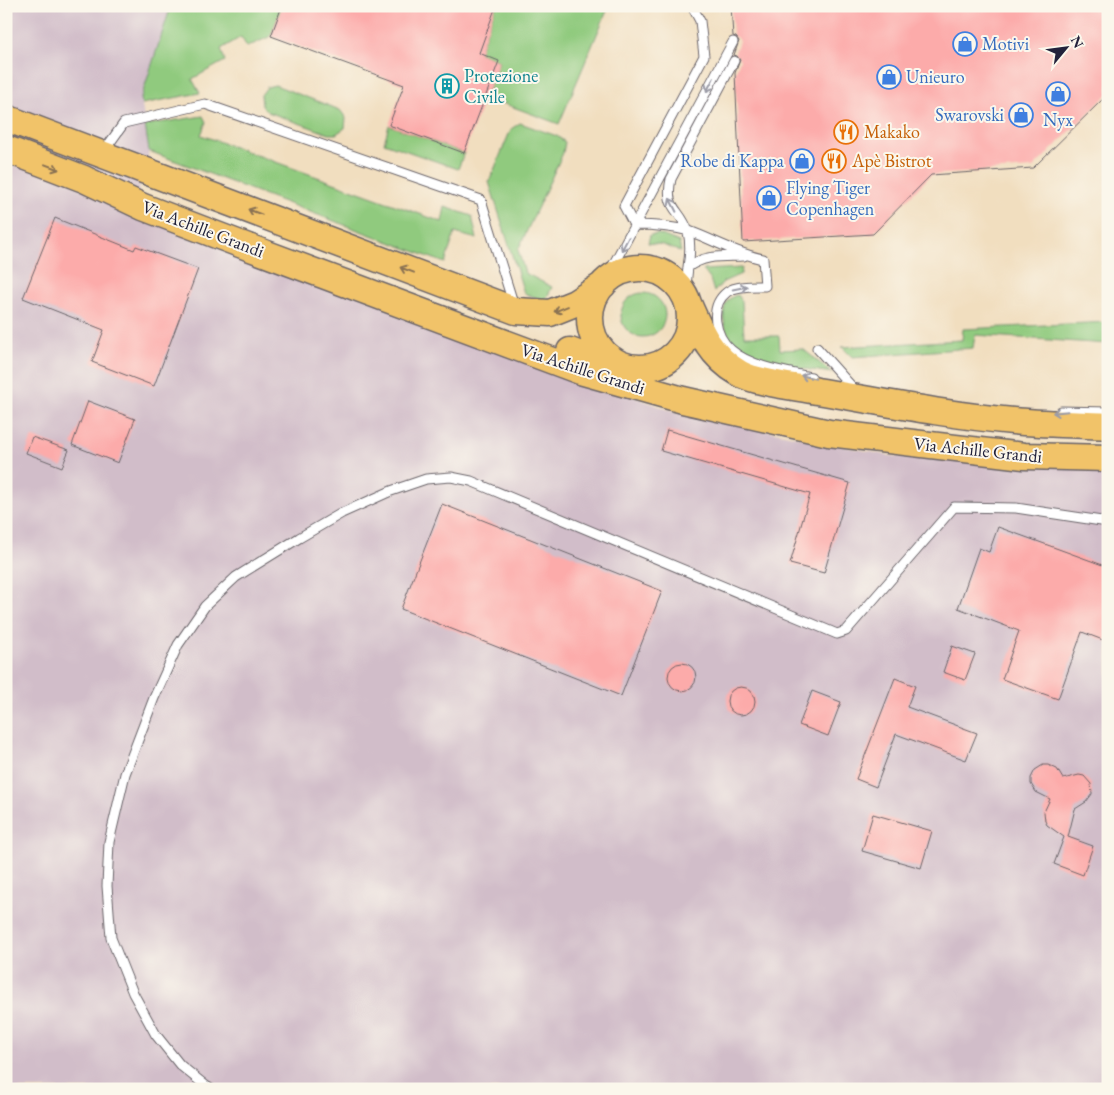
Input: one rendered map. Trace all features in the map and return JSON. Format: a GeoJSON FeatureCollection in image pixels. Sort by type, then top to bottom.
{"type":"FeatureCollection","features":[{"type":"Feature","properties":{"kind":"main road","name":"Via Achille Grandi"},"geometry":{"type":"LineString","coordinates":[[6,118],[516,312],[550,313],[575,303],[603,284]]}},
{"type":"Feature","properties":{"kind":"main road","name":"Via Achille Grandi"},"geometry":{"type":"LineString","coordinates":[[6,149],[84,179],[143,207],[240,244],[580,371],[630,386],[829,433],[1024,456],[1108,458]]}},
{"type":"Feature","properties":{"kind":"main road","name":"Via Achille Grandi"},"geometry":{"type":"LineString","coordinates":[[84,179],[163,201],[440,306],[586,357],[617,362],[650,379],[811,416],[918,432],[995,440],[1108,448]]}},
{"type":"Feature","properties":{"kind":"main road"},"geometry":{"type":"LineString","coordinates":[[634,268],[658,271],[669,277],[678,285],[686,298],[690,317],[688,334],[680,348],[668,360],[653,366],[636,368],[617,362],[602,350],[595,338],[591,324],[591,310],[595,296],[603,284],[612,276],[634,268]]}},
{"type":"Feature","properties":{"kind":"main road","name":"Via Achille Grandi"},"geometry":{"type":"LineString","coordinates":[[686,298],[705,339],[721,361],[742,375],[767,382],[877,402],[973,416],[1014,421],[1108,426]]}},
{"type":"Feature","properties":{"kind":"lane"},"geometry":{"type":"LineString","coordinates":[[634,225],[624,206],[704,56],[700,20],[692,6]]}},
{"type":"Feature","properties":{"kind":"lane"},"geometry":{"type":"LineString","coordinates":[[603,284],[733,42]]}},
{"type":"Feature","properties":{"kind":"lane"},"geometry":{"type":"LineString","coordinates":[[686,298],[690,248],[688,231],[669,200],[671,179],[734,61]]}},
{"type":"Feature","properties":{"kind":"lane"},"geometry":{"type":"LineString","coordinates":[[102,154],[124,123],[205,104],[482,200],[516,312]]}},
{"type":"Feature","properties":{"kind":"lane"},"geometry":{"type":"LineString","coordinates":[[634,225],[654,224],[688,231],[747,256]]}},
{"type":"Feature","properties":{"kind":"lane"},"geometry":{"type":"LineString","coordinates":[[688,267],[697,260],[707,257],[747,256],[763,259],[765,286],[742,287],[727,291],[717,304],[715,321],[720,337],[731,350],[750,362],[816,378]]}},
{"type":"Feature","properties":{"kind":"lane"},"geometry":{"type":"LineString","coordinates":[[817,348],[857,388],[834,383]]}},
{"type":"Feature","properties":{"kind":"lane"},"geometry":{"type":"LineString","coordinates":[[946,403],[973,416]]}},
{"type":"Feature","properties":{"kind":"lane"},"geometry":{"type":"LineString","coordinates":[[1014,421],[1061,411],[1108,412]]}},
{"type":"Feature","properties":{"kind":"lane"},"geometry":{"type":"LineString","coordinates":[[211,1089],[180,1065],[156,1035],[134,993],[111,938],[107,886],[109,842],[125,774],[154,698],[178,645],[205,606],[236,578],[299,538],[342,513],[392,491],[426,479],[451,477],[472,480],[837,634],[846,631],[954,507],[1016,508],[1108,522]]}},
{"type":"Feature","properties":{"kind":"shaded area"},"geometry":{"type":"Polygon","coordinates":[[[6,6],[171,6],[141,98],[149,151],[133,212],[672,411],[891,456],[1108,469],[1108,1089],[6,1089],[6,6]]]}},
{"type":"Feature","properties":{"kind":"green space"},"geometry":{"type":"Polygon","coordinates":[[[171,6],[282,6],[271,36],[247,47],[241,37],[221,49],[225,61],[192,79],[200,93],[142,104],[141,98],[171,6]]]}},
{"type":"Feature","properties":{"kind":"green space"},"geometry":{"type":"Polygon","coordinates":[[[496,6],[609,6],[559,124],[486,97],[499,61],[479,53],[496,6]]]}},
{"type":"Feature","properties":{"kind":"green space"},"geometry":{"type":"Polygon","coordinates":[[[275,85],[340,110],[346,118],[345,128],[336,134],[329,134],[268,112],[262,106],[261,95],[267,87],[275,85]]]}},
{"type":"Feature","properties":{"kind":"green space"},"geometry":{"type":"Polygon","coordinates":[[[203,116],[206,122],[201,135],[442,222],[445,207],[472,216],[477,239],[455,233],[445,263],[149,151],[145,125],[203,116]]]}},
{"type":"Feature","properties":{"kind":"green space"},"geometry":{"type":"Polygon","coordinates":[[[520,123],[557,136],[565,142],[563,153],[518,250],[525,273],[552,287],[545,301],[524,293],[489,182],[511,129],[520,123]]]}},
{"type":"Feature","properties":{"kind":"green space"},"geometry":{"type":"Polygon","coordinates":[[[389,125],[464,153],[458,169],[384,143],[389,125]]]}},
{"type":"Feature","properties":{"kind":"green space"},"geometry":{"type":"Polygon","coordinates":[[[659,234],[679,242],[681,252],[663,245],[648,243],[650,235],[659,234]]]}},
{"type":"Feature","properties":{"kind":"green space"},"geometry":{"type":"Polygon","coordinates":[[[742,268],[741,274],[723,282],[714,292],[710,279],[703,270],[742,268]]]}},
{"type":"Feature","properties":{"kind":"green space"},"geometry":{"type":"Polygon","coordinates":[[[643,293],[655,297],[661,303],[665,315],[661,327],[655,333],[643,337],[631,333],[625,327],[621,315],[625,303],[631,297],[643,293]]]}},
{"type":"Feature","properties":{"kind":"green space"},"geometry":{"type":"Polygon","coordinates":[[[738,295],[742,301],[744,336],[779,336],[780,350],[803,349],[832,373],[782,365],[764,360],[748,353],[735,343],[726,331],[724,310],[729,299],[738,295]]]}},
{"type":"Feature","properties":{"kind":"green space"},"geometry":{"type":"Polygon","coordinates":[[[1108,322],[1108,344],[975,335],[973,348],[852,357],[842,347],[962,340],[963,329],[1108,322]]]}},
{"type":"Feature","properties":{"kind":"building","name":"Protezione Civile"},"geometry":{"type":"Polygon","coordinates":[[[282,6],[496,6],[479,53],[499,61],[464,153],[389,125],[404,85],[271,36],[282,6]]]}},
{"type":"Feature","properties":{"kind":"building"},"geometry":{"type":"Polygon","coordinates":[[[731,6],[1108,6],[1108,94],[1033,168],[931,175],[873,234],[743,242],[735,73],[740,60],[734,55],[739,41],[733,36],[731,6]]]}},
{"type":"Feature","properties":{"kind":"building"},"geometry":{"type":"Polygon","coordinates":[[[55,218],[134,250],[136,246],[198,269],[154,386],[92,362],[104,330],[23,298],[55,218]]]}},
{"type":"Feature","properties":{"kind":"building"},"geometry":{"type":"Polygon","coordinates":[[[88,401],[135,419],[118,463],[72,445],[88,401]]]}},
{"type":"Feature","properties":{"kind":"building"},"geometry":{"type":"Polygon","coordinates":[[[667,430],[850,483],[824,573],[790,564],[810,494],[661,451],[667,430]]]}},
{"type":"Feature","properties":{"kind":"building"},"geometry":{"type":"Polygon","coordinates":[[[32,437],[69,450],[62,467],[26,453],[32,437]]]}},
{"type":"Feature","properties":{"kind":"building"},"geometry":{"type":"Polygon","coordinates":[[[442,504],[662,591],[621,696],[401,609],[442,504]]]}},
{"type":"Feature","properties":{"kind":"building"},"geometry":{"type":"Polygon","coordinates":[[[998,527],[1108,567],[1108,642],[1082,632],[1058,699],[1002,679],[1019,631],[958,608],[979,548],[989,552],[998,527]]]}},
{"type":"Feature","properties":{"kind":"building"},"geometry":{"type":"Polygon","coordinates":[[[952,646],[975,654],[965,680],[943,672],[952,646]]]}},
{"type":"Feature","properties":{"kind":"building"},"geometry":{"type":"Polygon","coordinates":[[[682,663],[692,667],[696,677],[692,687],[682,691],[672,687],[668,677],[672,667],[682,663]]]}},
{"type":"Feature","properties":{"kind":"building"},"geometry":{"type":"Polygon","coordinates":[[[895,678],[915,686],[907,707],[977,733],[966,760],[896,734],[876,787],[856,779],[895,678]]]}},
{"type":"Feature","properties":{"kind":"building"},"geometry":{"type":"Polygon","coordinates":[[[741,687],[751,691],[755,701],[751,711],[741,715],[731,711],[727,701],[731,691],[741,687]]]}},
{"type":"Feature","properties":{"kind":"building"},"geometry":{"type":"Polygon","coordinates":[[[812,691],[841,702],[828,736],[799,725],[812,691]]]}},
{"type":"Feature","properties":{"kind":"building"},"geometry":{"type":"Polygon","coordinates":[[[1043,765],[1057,769],[1063,779],[1079,775],[1084,776],[1091,784],[1092,794],[1086,802],[1075,809],[1068,837],[1093,846],[1083,875],[1054,864],[1064,837],[1047,825],[1045,821],[1044,812],[1050,799],[1036,792],[1031,784],[1031,778],[1035,770],[1043,765]]]}},
{"type":"Feature","properties":{"kind":"building"},"geometry":{"type":"Polygon","coordinates":[[[873,814],[932,831],[921,868],[862,851],[873,814]]]}},
{"type":"Feature","properties":{"kind":"place","name":"Motivi"},"geometry":{"type":"Point","coordinates":[965,44]}},
{"type":"Feature","properties":{"kind":"place","name":"Unieuro"},"geometry":{"type":"Point","coordinates":[889,77]}},
{"type":"Feature","properties":{"kind":"place","name":"Protezione Civile"},"geometry":{"type":"Point","coordinates":[447,86]}},
{"type":"Feature","properties":{"kind":"place","name":"Nyx"},"geometry":{"type":"Point","coordinates":[1058,94]}},
{"type":"Feature","properties":{"kind":"place","name":"Swarovski"},"geometry":{"type":"Point","coordinates":[1021,115]}},
{"type":"Feature","properties":{"kind":"place","name":"Makako"},"geometry":{"type":"Point","coordinates":[846,132]}},
{"type":"Feature","properties":{"kind":"place","name":"Robe di Kappa"},"geometry":{"type":"Point","coordinates":[802,161]}},
{"type":"Feature","properties":{"kind":"place","name":"Apè Bistrot"},"geometry":{"type":"Point","coordinates":[834,161]}},
{"type":"Feature","properties":{"kind":"place","name":"Flying Tiger Copenhagen"},"geometry":{"type":"Point","coordinates":[769,198]}}]}
